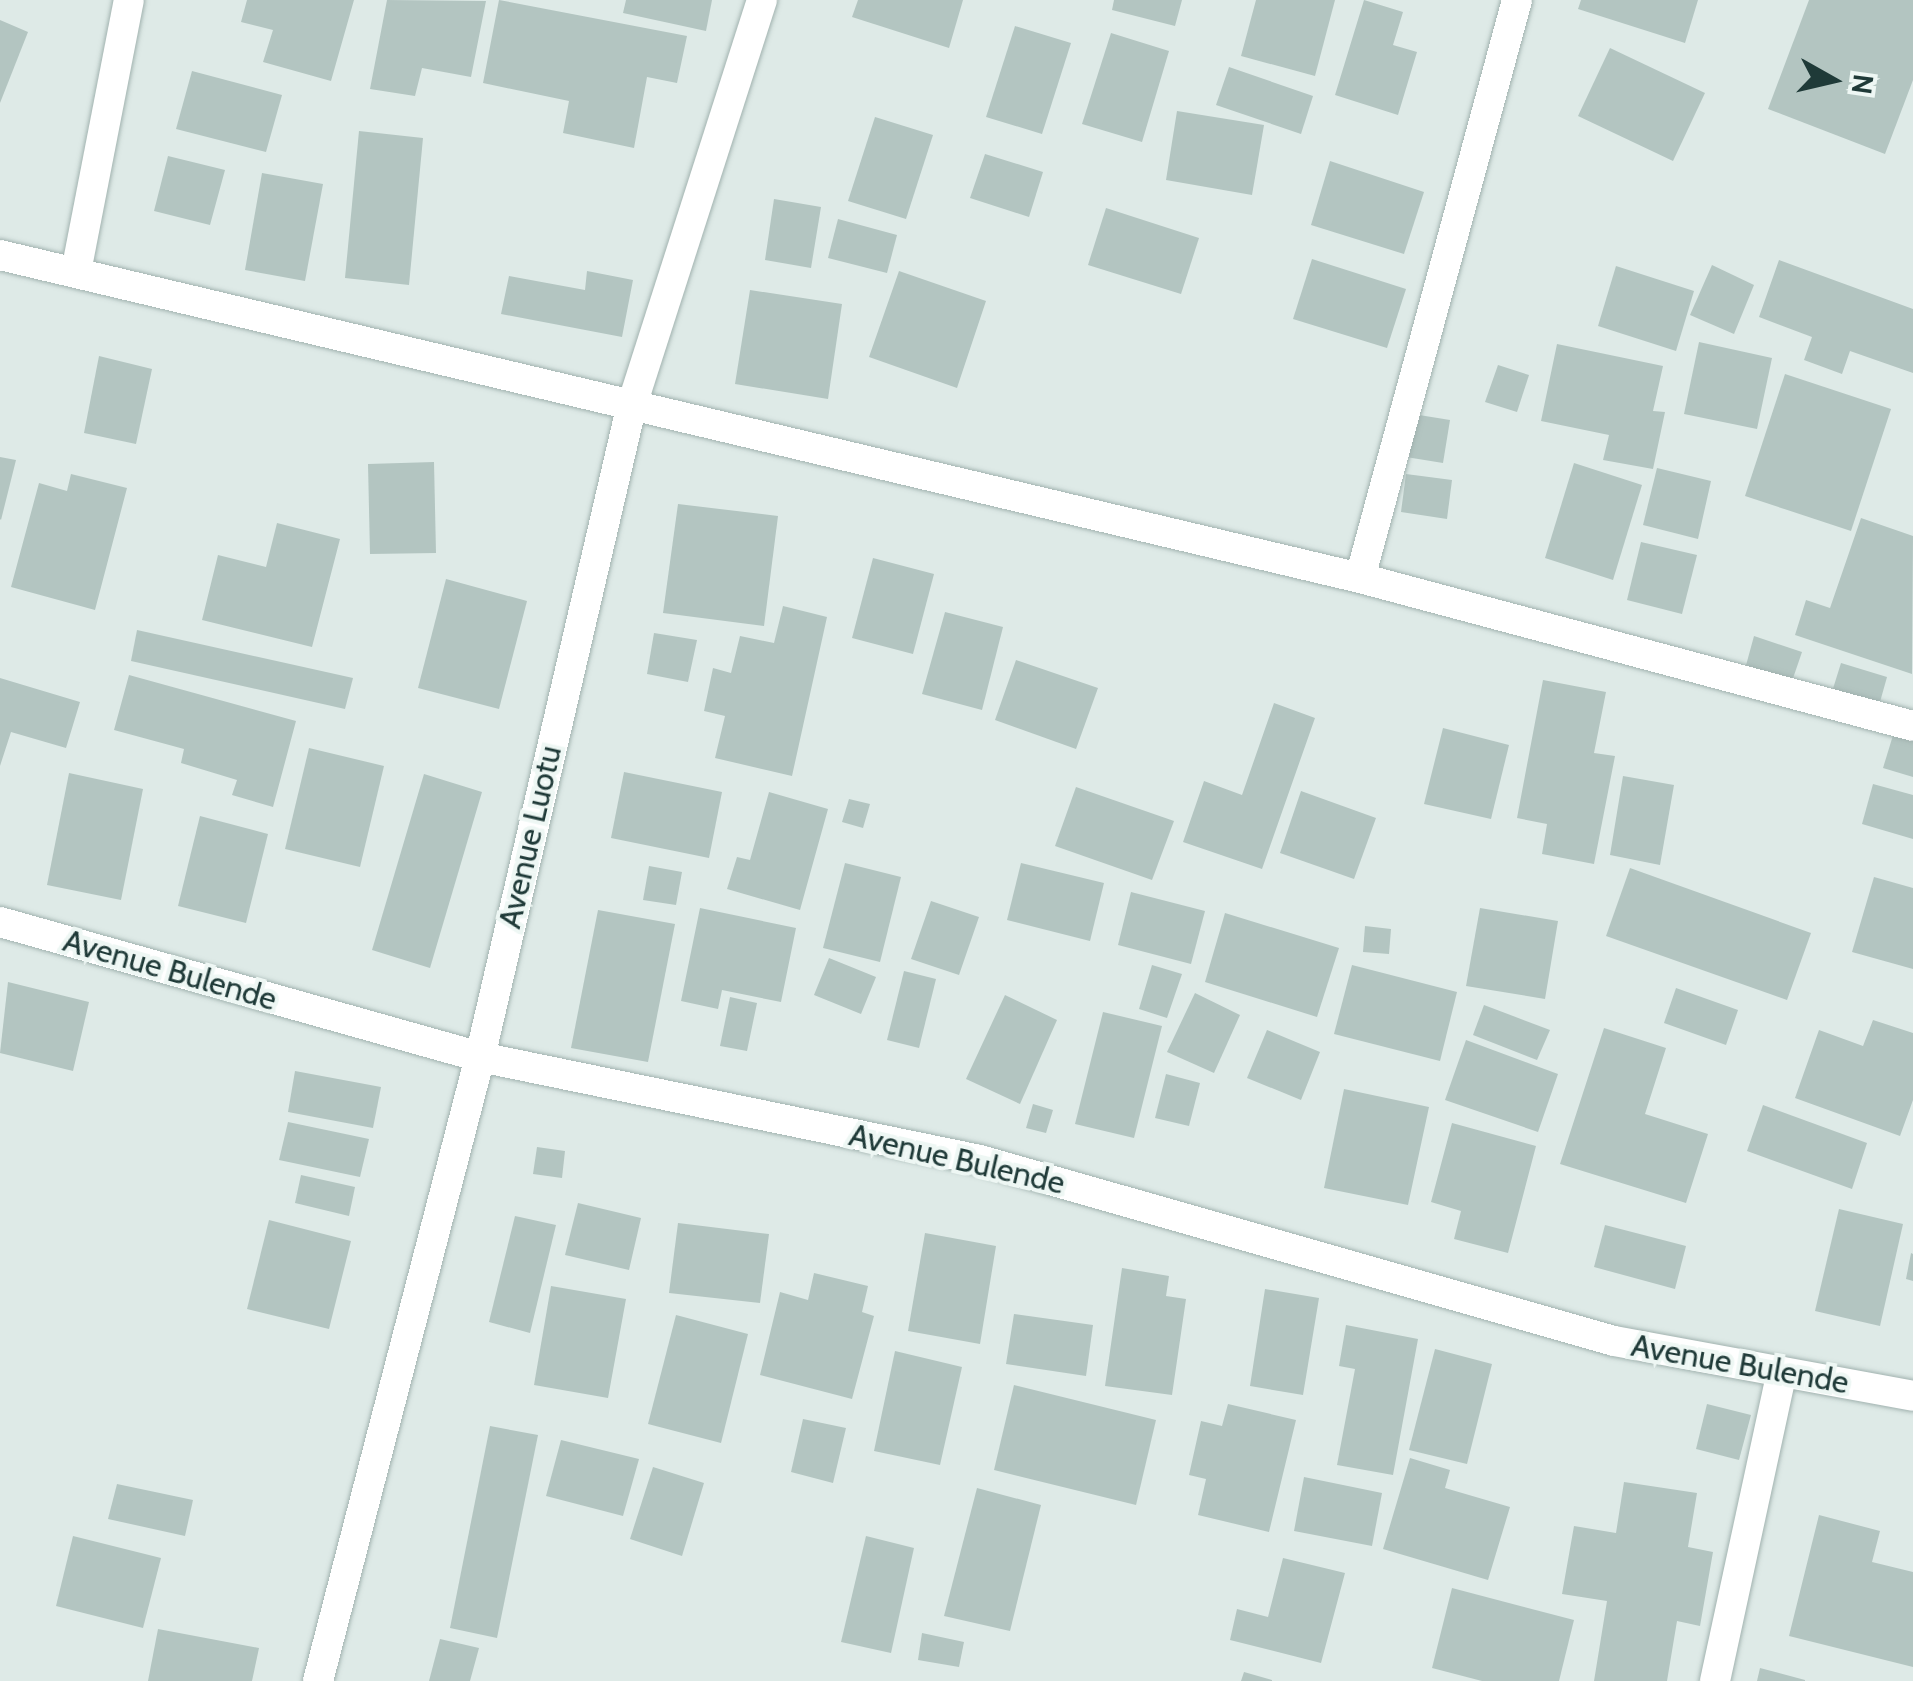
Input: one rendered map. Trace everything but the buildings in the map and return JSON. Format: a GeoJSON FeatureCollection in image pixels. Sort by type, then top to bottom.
{"type":"FeatureCollection","features":[{"type":"Feature","properties":{"kind":"street"},"geometry":{"type":"LineString","coordinates":[[76,272],[129,0]]}},
{"type":"Feature","properties":{"kind":"street","name":"Avenue Luotu"},"geometry":{"type":"LineString","coordinates":[[318,1681],[480,1057],[631,408],[762,0]]}},
{"type":"Feature","properties":{"kind":"street"},"geometry":{"type":"LineString","coordinates":[[1360,578],[1517,0]]}},
{"type":"Feature","properties":{"kind":"street"},"geometry":{"type":"LineString","coordinates":[[0,255],[631,408],[1360,578],[1913,726]]}},
{"type":"Feature","properties":{"kind":"street","name":"Avenue Bulende"},"geometry":{"type":"LineString","coordinates":[[0,922],[480,1057],[980,1160],[1614,1341],[1913,1396]]}},
{"type":"Feature","properties":{"kind":"street"},"geometry":{"type":"LineString","coordinates":[[1714,1681],[1782,1372]]}}]}
